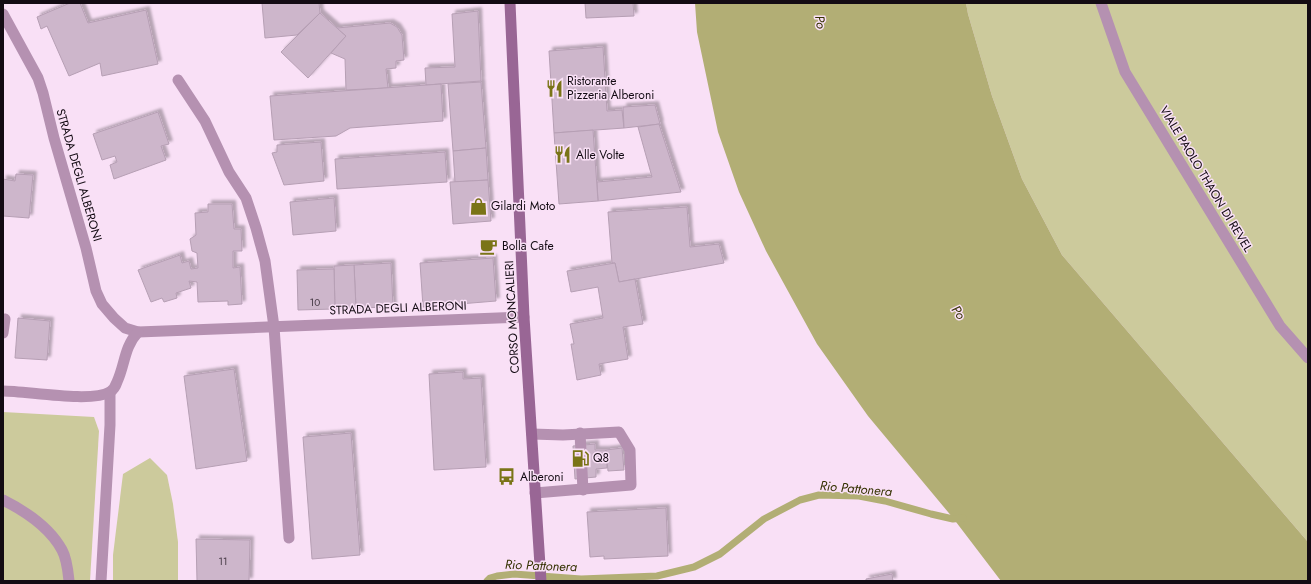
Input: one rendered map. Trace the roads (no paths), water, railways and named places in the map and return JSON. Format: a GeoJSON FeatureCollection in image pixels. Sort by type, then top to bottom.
{"type":"FeatureCollection","features":[{"type":"Feature","properties":{"kind":"main road","name":"CORSO MONCALIERI"},"geometry":{"type":"LineString","coordinates":[[510,3],[524,317],[541,581]]}},
{"type":"Feature","properties":{"kind":"street","name":"VIALE PAOLO THAON DI REVEL"},"geometry":{"type":"LineString","coordinates":[[1101,3],[1126,72],[1280,326],[1308,358]]}},
{"type":"Feature","properties":{"kind":"street","name":"STRADA DEGLI ALBERONI"},"geometry":{"type":"LineString","coordinates":[[3,14],[38,78],[86,248],[96,291],[102,304],[125,328],[138,332],[524,317]]}},
{"type":"Feature","properties":{"kind":"street"},"geometry":{"type":"LineString","coordinates":[[178,80],[205,121],[229,172],[246,198],[256,228],[264,261],[274,327],[289,538]]}},
{"type":"Feature","properties":{"kind":"street"},"geometry":{"type":"LineString","coordinates":[[3,333],[5,319]]}},
{"type":"Feature","properties":{"kind":"street"},"geometry":{"type":"LineString","coordinates":[[5,389],[79,397],[96,396],[110,392],[117,384],[131,339],[138,332]]}},
{"type":"Feature","properties":{"kind":"street"},"geometry":{"type":"LineString","coordinates":[[101,581],[110,425],[110,392]]}},
{"type":"Feature","properties":{"kind":"street"},"geometry":{"type":"LineString","coordinates":[[532,434],[563,435],[619,432],[630,450],[631,485],[535,493]]}},
{"type":"Feature","properties":{"kind":"street"},"geometry":{"type":"LineString","coordinates":[[580,434],[583,490]]}},
{"type":"Feature","properties":{"kind":"street"},"geometry":{"type":"LineString","coordinates":[[3,500],[25,513],[42,526],[54,539],[63,551],[69,581]]}},
{"type":"Feature","properties":{"kind":"water","name":"Po"},"geometry":{"type":"Polygon","coordinates":[[[695,3],[966,3],[992,96],[1022,179],[1062,255],[1308,542],[1308,581],[1001,581],[953,518],[868,416],[817,344],[766,251],[739,192],[718,132],[697,32],[695,3]]]}},
{"type":"Feature","properties":{"kind":"waterway","name":"Rio Pattonera"},"geometry":{"type":"LineString","coordinates":[[487,581],[490,578],[497,576],[514,574],[581,579],[657,576],[694,567],[720,554],[764,519],[800,500],[819,495],[859,496],[885,501],[953,519],[963,518]]}},
{"type":"Feature","properties":{"kind":"place","name":"Ristorante Pizzeria Alberoni"},"geometry":{"type":"Point","coordinates":[554,88]}},
{"type":"Feature","properties":{"kind":"place","name":"Alle Volte"},"geometry":{"type":"Point","coordinates":[563,155]}},
{"type":"Feature","properties":{"kind":"place","name":"Gilardi Moto"},"geometry":{"type":"Point","coordinates":[478,206]}},
{"type":"Feature","properties":{"kind":"place","name":"Bolla Cafe"},"geometry":{"type":"Point","coordinates":[489,246]}},
{"type":"Feature","properties":{"kind":"place","name":"Q8"},"geometry":{"type":"Point","coordinates":[580,458]}},
{"type":"Feature","properties":{"kind":"place","name":"Alberoni"},"geometry":{"type":"Point","coordinates":[507,477]}}]}
